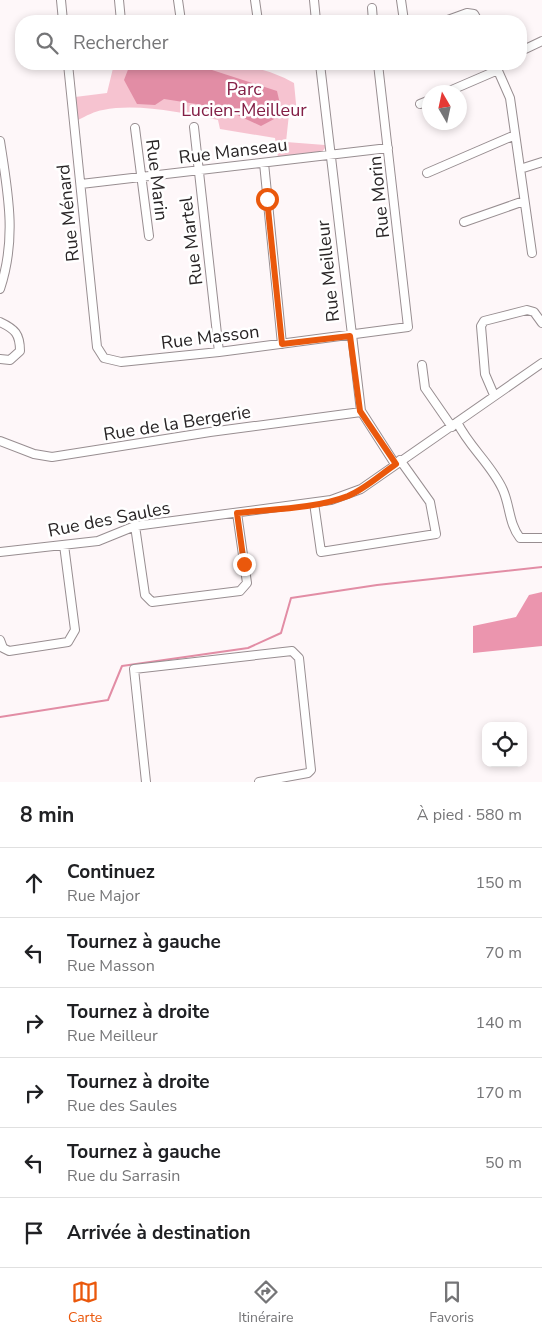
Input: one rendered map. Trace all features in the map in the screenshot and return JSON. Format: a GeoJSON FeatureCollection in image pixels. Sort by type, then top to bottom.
{"type":"FeatureCollection","features":[{"type":"Feature","properties":{"kind":"street"},"geometry":{"type":"LineString","coordinates":[[61,0],[62,15]]}},
{"type":"Feature","properties":{"kind":"street"},"geometry":{"type":"LineString","coordinates":[[119,0],[120,15]]}},
{"type":"Feature","properties":{"kind":"street"},"geometry":{"type":"LineString","coordinates":[[178,0],[180,15]]}},
{"type":"Feature","properties":{"kind":"street"},"geometry":{"type":"LineString","coordinates":[[256,0],[257,15]]}},
{"type":"Feature","properties":{"kind":"street"},"geometry":{"type":"LineString","coordinates":[[314,0],[315,15]]}},
{"type":"Feature","properties":{"kind":"street"},"geometry":{"type":"LineString","coordinates":[[401,0],[403,15]]}},
{"type":"Feature","properties":{"kind":"street"},"geometry":{"type":"LineString","coordinates":[[372,8],[373,15]]}},
{"type":"Feature","properties":{"kind":"street"},"geometry":{"type":"LineString","coordinates":[[462,15],[467,13],[475,15]]}},
{"type":"Feature","properties":{"kind":"street"},"geometry":{"type":"LineString","coordinates":[[527,48],[542,41]]}},
{"type":"Feature","properties":{"kind":"street","name":"Rue Ménard"},"geometry":{"type":"LineString","coordinates":[[69,70],[94,325],[97,347],[104,358]]}},
{"type":"Feature","properties":{"kind":"street","name":"Rue Meilleur"},"geometry":{"type":"LineString","coordinates":[[314,503],[321,552],[436,534],[430,502],[361,412],[350,336],[321,70]]}},
{"type":"Feature","properties":{"kind":"street","name":"Rue Morin"},"geometry":{"type":"LineString","coordinates":[[379,70],[408,327]]}},
{"type":"Feature","properties":{"kind":"street"},"geometry":{"type":"LineString","coordinates":[[461,85],[491,70]]}},
{"type":"Feature","properties":{"kind":"street"},"geometry":{"type":"LineString","coordinates":[[498,70],[510,98],[532,253]]}},
{"type":"Feature","properties":{"kind":"street","name":"Rue Martel"},"geometry":{"type":"LineString","coordinates":[[194,127],[219,352]]}},
{"type":"Feature","properties":{"kind":"street","name":"Rue Marin"},"geometry":{"type":"LineString","coordinates":[[135,128],[149,236]]}},
{"type":"Feature","properties":{"kind":"street"},"geometry":{"type":"LineString","coordinates":[[427,174],[515,135]]}},
{"type":"Feature","properties":{"kind":"street"},"geometry":{"type":"LineString","coordinates":[[0,141],[11,227],[10,251],[0,289]]}},
{"type":"Feature","properties":{"kind":"street","name":"Rue Manseau"},"geometry":{"type":"LineString","coordinates":[[81,184],[388,148]]}},
{"type":"Feature","properties":{"kind":"street"},"geometry":{"type":"LineString","coordinates":[[520,169],[542,162]]}},
{"type":"Feature","properties":{"kind":"street"},"geometry":{"type":"LineString","coordinates":[[264,163],[282,344]]}},
{"type":"Feature","properties":{"kind":"street"},"geometry":{"type":"LineString","coordinates":[[464,222],[524,200]]}},
{"type":"Feature","properties":{"kind":"street"},"geometry":{"type":"LineString","coordinates":[[494,396],[485,374],[481,326],[484,321],[527,310],[534,312],[542,323]]}},
{"type":"Feature","properties":{"kind":"street"},"geometry":{"type":"LineString","coordinates":[[0,322],[14,329],[18,335],[20,351],[10,360],[0,359]]}},
{"type":"Feature","properties":{"kind":"street","name":"Rue Masson"},"geometry":{"type":"LineString","coordinates":[[104,358],[121,362],[219,352],[408,327]]}},
{"type":"Feature","properties":{"kind":"street","name":"Rue des Saules"},"geometry":{"type":"LineString","coordinates":[[0,552],[98,541],[135,526],[314,503],[347,496],[361,489],[542,363]]}},
{"type":"Feature","properties":{"kind":"street"},"geometry":{"type":"LineString","coordinates":[[422,365],[426,388],[500,483],[515,532],[520,538],[542,538]]}},
{"type":"Feature","properties":{"kind":"street","name":"Rue de la Bergerie"},"geometry":{"type":"LineString","coordinates":[[0,441],[34,454],[52,457],[210,432],[361,412]]}},
{"type":"Feature","properties":{"kind":"street"},"geometry":{"type":"LineString","coordinates":[[135,526],[145,595],[152,602],[230,593],[240,591],[248,583],[237,513]]}},
{"type":"Feature","properties":{"kind":"street"},"geometry":{"type":"LineString","coordinates":[[0,640],[3,648],[9,651],[68,642],[73,637],[75,630],[64,545]]}},
{"type":"Feature","properties":{"kind":"street"},"geometry":{"type":"LineString","coordinates":[[146,782],[134,669],[292,651],[299,658],[311,770],[308,773],[259,782]]}},
{"type":"Feature","properties":{"kind":"green space","name":"Parc Lucien-Meilleur"},"geometry":{"type":"Polygon","coordinates":[[[113,70],[262,70],[294,83],[297,114],[289,114],[286,142],[325,145],[325,148],[322,152],[278,157],[275,138],[220,129],[218,120],[146,108],[117,108],[97,111],[78,120],[75,97],[107,93],[113,70]]]}},
{"type":"Feature","properties":{"kind":"shaded area"},"geometry":{"type":"Polygon","coordinates":[[[128,70],[212,70],[277,91],[280,104],[276,118],[261,126],[222,108],[164,99],[155,105],[137,104],[124,80],[128,70]]]}},
{"type":"Feature","properties":{"kind":"shaded area"},"geometry":{"type":"Polygon","coordinates":[[[542,592],[542,646],[473,653],[473,626],[516,617],[529,595],[542,592]]]}},
{"type":"Feature","properties":{"kind":"waterway"},"geometry":{"type":"LineString","coordinates":[[0,717],[108,700],[122,666],[248,648],[281,633],[291,598],[377,585],[542,567]]}},
{"type":"Feature","properties":{"kind":"route"},"geometry":{"type":"LineString","coordinates":[[244,564],[237,513],[314,503],[347,496],[361,489],[396,464],[360,411],[350,336],[282,344],[267,199]]}}]}
